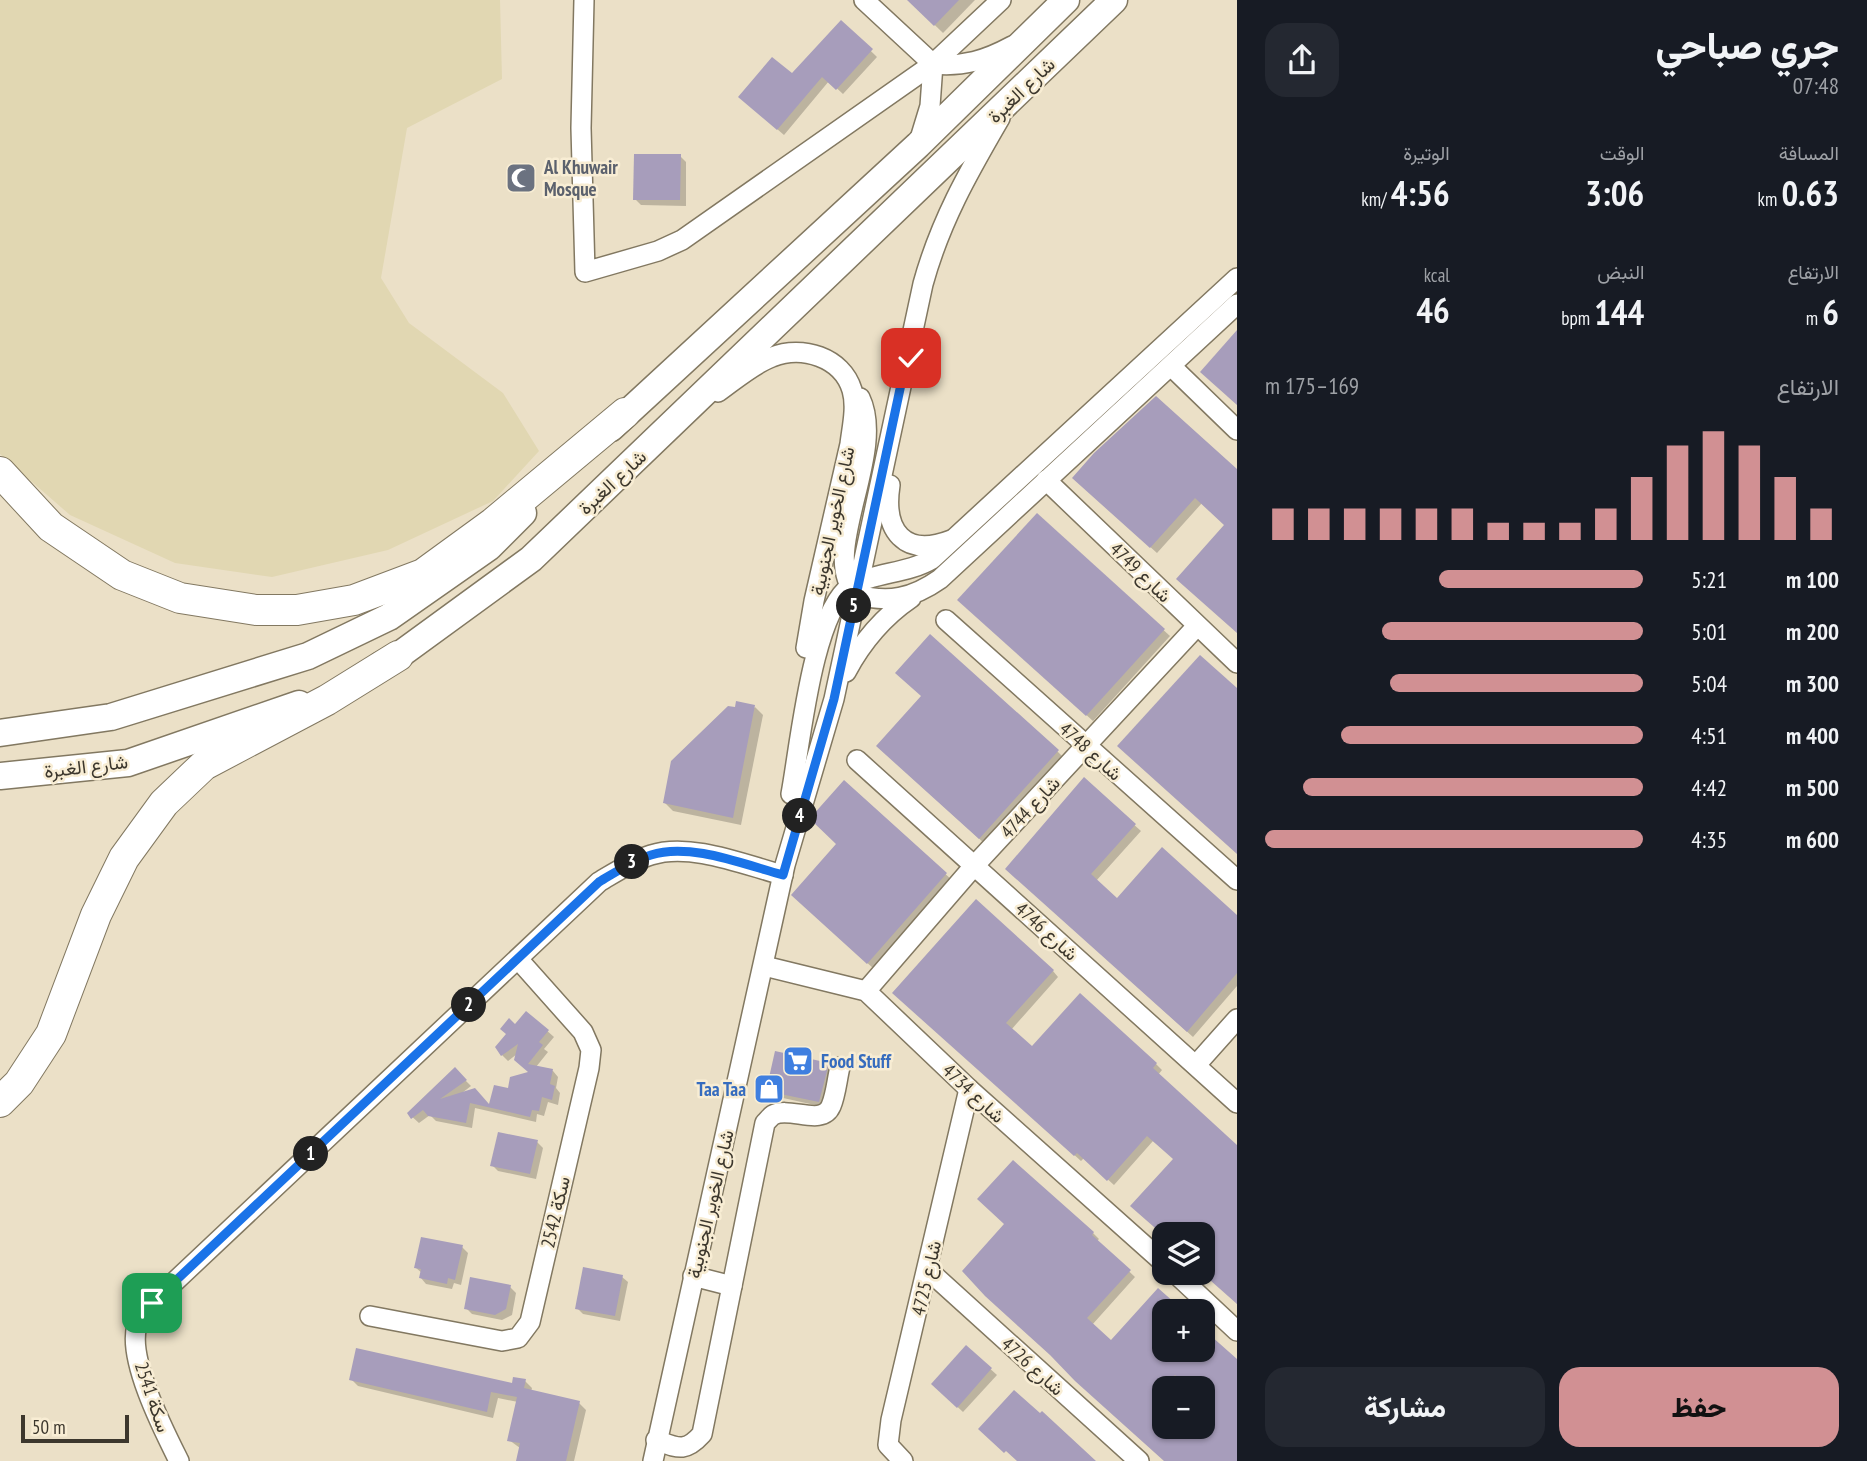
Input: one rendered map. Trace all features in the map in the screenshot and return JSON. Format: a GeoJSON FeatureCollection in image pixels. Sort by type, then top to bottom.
{"type":"FeatureCollection","features":[{"type":"Feature","properties":{"kind":"highway"},"geometry":{"type":"LineString","coordinates":[[0,472],[51,527],[122,575],[180,598],[256,610],[297,610],[354,600],[423,574],[493,523],[625,413]]}},
{"type":"Feature","properties":{"kind":"highway"},"geometry":{"type":"LineString","coordinates":[[0,1102],[19,1083],[51,1034],[96,915],[124,858],[164,803],[204,765],[327,700],[398,656]]}},
{"type":"Feature","properties":{"kind":"main road","name":"شارع الغبرة"},"geometry":{"type":"LineString","coordinates":[[0,733],[111,717],[308,656],[389,617],[489,547],[625,413],[918,145],[1066,0]]}},
{"type":"Feature","properties":{"kind":"main road","name":"شارع الغبرة"},"geometry":{"type":"LineString","coordinates":[[0,776],[128,763],[301,704],[398,656],[531,559],[1114,0]]}},
{"type":"Feature","properties":{"kind":"street"},"geometry":{"type":"LineString","coordinates":[[584,0],[581,128],[585,272],[658,251],[682,240],[933,64],[1001,0]]}},
{"type":"Feature","properties":{"kind":"street"},"geometry":{"type":"LineString","coordinates":[[864,0],[933,64],[966,65],[981,61],[1023,40]]}},
{"type":"Feature","properties":{"kind":"street"},"geometry":{"type":"LineString","coordinates":[[918,145],[930,106],[933,64]]}},
{"type":"Feature","properties":{"kind":"street","name":"شارع الخوير الجنوبية"},"geometry":{"type":"LineString","coordinates":[[653,1461],[784,870],[834,699],[855,588],[923,284],[940,229],[953,201],[1009,102]]}},
{"type":"Feature","properties":{"kind":"street","name":"شارع الخوير الجنوبية"},"geometry":{"type":"LineString","coordinates":[[855,588],[922,565],[963,531],[1237,278]]}},
{"type":"Feature","properties":{"kind":"street","name":"شارع الخوير الجنوبية"},"geometry":{"type":"LineString","coordinates":[[855,588],[888,600],[917,593],[948,571],[1237,304]]}},
{"type":"Feature","properties":{"kind":"street"},"geometry":{"type":"LineString","coordinates":[[910,342],[910,371],[888,498],[888,516],[894,531],[904,541],[919,547],[950,540],[963,531]]}},
{"type":"Feature","properties":{"kind":"street"},"geometry":{"type":"LineString","coordinates":[[675,423],[757,365],[786,352],[812,354],[837,366],[864,407],[867,428],[861,477],[846,542],[844,566],[855,588],[831,608],[821,635],[791,794]]}},
{"type":"Feature","properties":{"kind":"street"},"geometry":{"type":"LineString","coordinates":[[1171,366],[1237,430]]}},
{"type":"Feature","properties":{"kind":"street","name":"شارع الخوير الجنوبية"},"geometry":{"type":"LineString","coordinates":[[784,870],[796,719],[814,601],[850,444],[852,390]]}},
{"type":"Feature","properties":{"kind":"street","name":"4749 شارع"},"geometry":{"type":"LineString","coordinates":[[1046,480],[1237,663]]}},
{"type":"Feature","properties":{"kind":"street"},"geometry":{"type":"LineString","coordinates":[[834,699],[843,677],[867,639],[898,606],[917,593]]}},
{"type":"Feature","properties":{"kind":"street","name":"4748 شارع"},"geometry":{"type":"LineString","coordinates":[[946,620],[1237,880]]}},
{"type":"Feature","properties":{"kind":"street","name":"4744 شارع"},"geometry":{"type":"LineString","coordinates":[[866,991],[974,866],[1197,626]]}},
{"type":"Feature","properties":{"kind":"street","name":"4746 شارع"},"geometry":{"type":"LineString","coordinates":[[857,760],[1237,1103]]}},
{"type":"Feature","properties":{"kind":"street","name":"سكة 2541"},"geometry":{"type":"LineString","coordinates":[[179,1461],[152,1405],[139,1359],[137,1326],[152,1303],[599,882],[632,862],[673,850],[693,851],[784,870]]}},
{"type":"Feature","properties":{"kind":"street","name":"سكة 2542"},"geometry":{"type":"LineString","coordinates":[[370,1316],[502,1341],[518,1338],[530,1322],[591,1050],[583,1032],[518,959]]}},
{"type":"Feature","properties":{"kind":"street"},"geometry":{"type":"LineString","coordinates":[[764,966],[866,991]]}},
{"type":"Feature","properties":{"kind":"street","name":"4734 شارع"},"geometry":{"type":"LineString","coordinates":[[866,991],[968,1089],[1152,1252]]}},
{"type":"Feature","properties":{"kind":"street"},"geometry":{"type":"LineString","coordinates":[[1196,1065],[1237,1019]]}},
{"type":"Feature","properties":{"kind":"street"},"geometry":{"type":"LineString","coordinates":[[656,1440],[682,1455],[702,1434],[765,1123],[774,1115],[784,1112],[817,1116],[827,1112],[831,1106],[840,1067]]}},
{"type":"Feature","properties":{"kind":"street","name":"4725 شارع"},"geometry":{"type":"LineString","coordinates":[[903,1461],[888,1445],[891,1420],[968,1089]]}},
{"type":"Feature","properties":{"kind":"street","name":"4726 شارع"},"geometry":{"type":"LineString","coordinates":[[928,1270],[1139,1461]]}},
{"type":"Feature","properties":{"kind":"street"},"geometry":{"type":"LineString","coordinates":[[694,1276],[732,1286]]}},
{"type":"Feature","properties":{"kind":"street"},"geometry":{"type":"LineString","coordinates":[[1188,1285],[1237,1331]]}},
{"type":"Feature","properties":{"kind":"sand"},"geometry":{"type":"Polygon","coordinates":[[[0,0],[500,0],[502,79],[407,128],[381,278],[409,323],[503,393],[539,451],[493,501],[388,550],[272,577],[175,563],[70,515],[0,454],[0,0]]]}},
{"type":"Feature","properties":{"kind":"building"},"geometry":{"type":"Polygon","coordinates":[[[907,0],[959,0],[934,26],[907,0]]]}},
{"type":"Feature","properties":{"kind":"building"},"geometry":{"type":"Polygon","coordinates":[[[841,20],[873,49],[836,90],[822,77],[777,130],[738,97],[772,57],[792,73],[841,20]]]}},
{"type":"Feature","properties":{"kind":"building"},"geometry":{"type":"Polygon","coordinates":[[[634,154],[681,154],[680,200],[633,200],[634,154]]]}},
{"type":"Feature","properties":{"kind":"building"},"geometry":{"type":"Polygon","coordinates":[[[1237,330],[1237,405],[1200,372],[1237,330]]]}},
{"type":"Feature","properties":{"kind":"building"},"geometry":{"type":"Polygon","coordinates":[[[1156,396],[1237,469],[1237,633],[1176,579],[1224,525],[1195,498],[1150,548],[1072,478],[1094,453],[1156,396]]]}},
{"type":"Feature","properties":{"kind":"building"},"geometry":{"type":"Polygon","coordinates":[[[1037,513],[1165,629],[1086,716],[957,600],[1037,513]]]}},
{"type":"Feature","properties":{"kind":"building"},"geometry":{"type":"Polygon","coordinates":[[[930,634],[1059,750],[979,839],[876,746],[921,696],[895,673],[930,634]]]}},
{"type":"Feature","properties":{"kind":"building"},"geometry":{"type":"Polygon","coordinates":[[[1200,655],[1237,688],[1237,854],[1117,746],[1200,655]]]}},
{"type":"Feature","properties":{"kind":"building"},"geometry":{"type":"Polygon","coordinates":[[[736,701],[755,705],[733,818],[663,803],[671,761],[728,706],[735,707],[736,701]]]}},
{"type":"Feature","properties":{"kind":"building"},"geometry":{"type":"Polygon","coordinates":[[[1084,777],[1136,824],[1091,874],[1117,898],[1162,847],[1237,915],[1237,973],[1187,1032],[1005,869],[1084,777]]]}},
{"type":"Feature","properties":{"kind":"building"},"geometry":{"type":"Polygon","coordinates":[[[844,780],[947,873],[867,964],[791,895],[836,844],[811,820],[844,780]]]}},
{"type":"Feature","properties":{"kind":"building"},"geometry":{"type":"Polygon","coordinates":[[[976,899],[1054,970],[1006,1023],[1032,1046],[1080,993],[1157,1063],[1153,1068],[1237,1145],[1237,1304],[1215,1285],[1215,1222],[1152,1222],[1152,1225],[1130,1206],[1173,1159],[1147,1136],[1107,1181],[1077,1153],[1074,1156],[892,993],[976,899]]]}},
{"type":"Feature","properties":{"kind":"building"},"geometry":{"type":"Polygon","coordinates":[[[526,1011],[549,1030],[539,1042],[543,1045],[528,1064],[553,1069],[550,1084],[555,1086],[552,1100],[542,1097],[539,1111],[532,1110],[530,1117],[470,1103],[466,1123],[428,1116],[423,1110],[411,1119],[407,1113],[455,1067],[467,1080],[440,1099],[475,1088],[489,1104],[494,1085],[508,1088],[510,1077],[528,1072],[514,1060],[518,1044],[501,1056],[495,1047],[506,1034],[500,1029],[509,1018],[515,1024],[526,1011]]]}},
{"type":"Feature","properties":{"kind":"building"},"geometry":{"type":"Polygon","coordinates":[[[775,1051],[829,1063],[819,1102],[766,1091],[775,1051]]]}},
{"type":"Feature","properties":{"kind":"building"},"geometry":{"type":"Polygon","coordinates":[[[498,1132],[538,1140],[530,1174],[490,1166],[498,1132]]]}},
{"type":"Feature","properties":{"kind":"building"},"geometry":{"type":"Polygon","coordinates":[[[1013,1160],[1094,1232],[1092,1235],[1131,1270],[1087,1318],[1111,1340],[1158,1288],[1170,1299],[1152,1299],[1152,1362],[1215,1362],[1215,1340],[1237,1359],[1237,1461],[1164,1461],[985,1296],[962,1271],[1004,1224],[977,1199],[1013,1160]]]}},
{"type":"Feature","properties":{"kind":"building"},"geometry":{"type":"Polygon","coordinates":[[[421,1237],[463,1245],[455,1280],[448,1278],[447,1284],[419,1278],[421,1269],[414,1268],[421,1237]]]}},
{"type":"Feature","properties":{"kind":"building"},"geometry":{"type":"Polygon","coordinates":[[[583,1267],[623,1275],[615,1316],[575,1309],[583,1267]]]}},
{"type":"Feature","properties":{"kind":"building"},"geometry":{"type":"Polygon","coordinates":[[[470,1277],[511,1285],[506,1309],[495,1315],[464,1309],[470,1277]]]}},
{"type":"Feature","properties":{"kind":"building"},"geometry":{"type":"Polygon","coordinates":[[[966,1345],[992,1368],[957,1408],[931,1384],[966,1345]]]}},
{"type":"Feature","properties":{"kind":"building"},"geometry":{"type":"Polygon","coordinates":[[[356,1348],[512,1383],[513,1377],[526,1379],[524,1388],[580,1401],[566,1461],[516,1461],[520,1443],[507,1441],[517,1397],[491,1392],[487,1412],[349,1380],[356,1348]]]}},
{"type":"Feature","properties":{"kind":"building"},"geometry":{"type":"Polygon","coordinates":[[[1014,1390],[1040,1413],[1042,1411],[1096,1461],[1017,1461],[1006,1451],[1004,1453],[978,1429],[1014,1390]]]}},
{"type":"Feature","properties":{"kind":"place","name":"Al Khuwair Mosque"},"geometry":{"type":"Point","coordinates":[521,178]}},
{"type":"Feature","properties":{"kind":"place","name":"Food Stuff"},"geometry":{"type":"Point","coordinates":[798,1061]}},
{"type":"Feature","properties":{"kind":"place","name":"Taa Taa"},"geometry":{"type":"Point","coordinates":[769,1089]}},
{"type":"Feature","properties":{"kind":"route"},"geometry":{"type":"LineString","coordinates":[[152,1303],[599,882],[632,862],[673,850],[693,851],[783,875],[834,699],[910,342],[911,358]]}}]}
